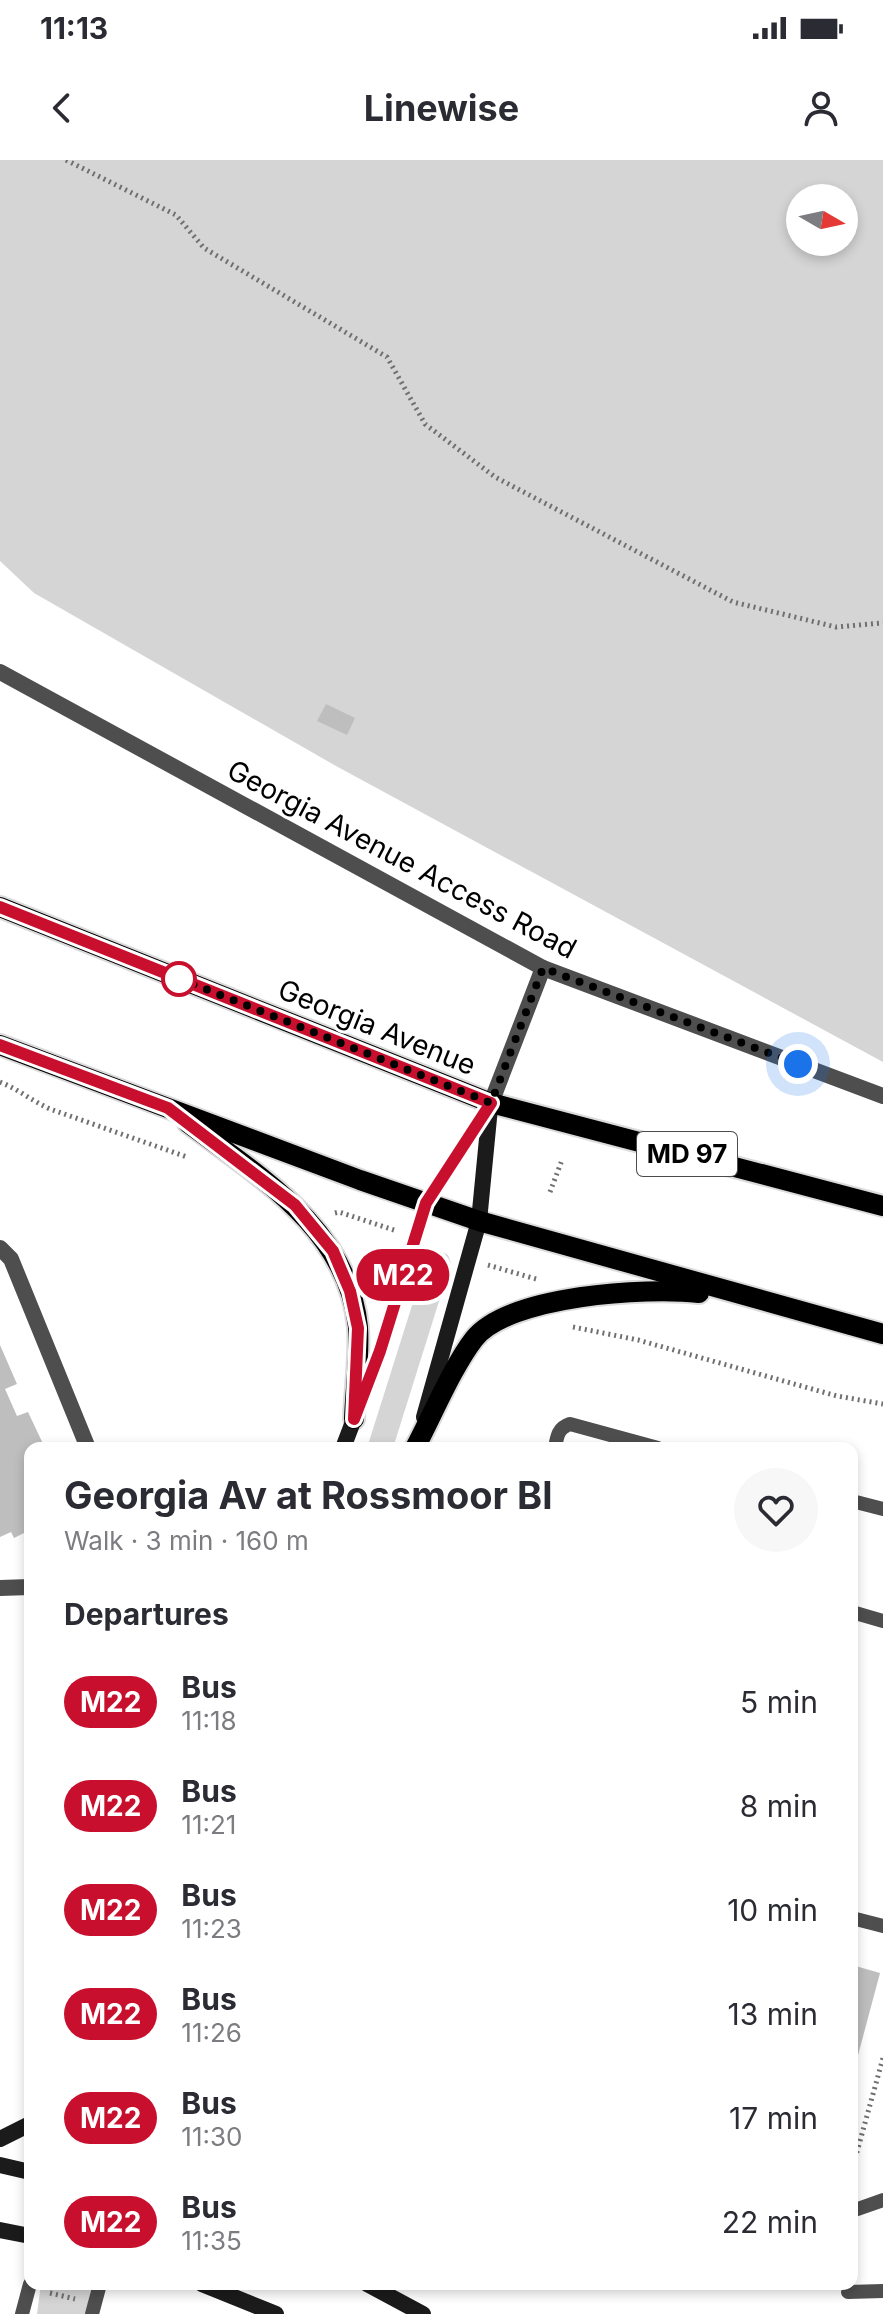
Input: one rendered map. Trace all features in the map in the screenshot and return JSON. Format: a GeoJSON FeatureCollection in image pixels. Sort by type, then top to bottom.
{"type":"FeatureCollection","features":[{"type":"Feature","properties":{"kind":"main road","name":"Georgia Avenue"},"geometry":{"type":"LineString","coordinates":[[0,907],[491,1103],[883,1206]]}},
{"type":"Feature","properties":{"kind":"main road"},"geometry":{"type":"LineString","coordinates":[[0,1045],[479,1221],[883,1334]]}},
{"type":"Feature","properties":{"kind":"main road"},"geometry":{"type":"LineString","coordinates":[[168,1108],[295,1205],[333,1251],[350,1291],[358,1328],[354,1419]]}},
{"type":"Feature","properties":{"kind":"main road"},"geometry":{"type":"LineString","coordinates":[[418,1442],[464,1355],[475,1338],[491,1323],[535,1307],[627,1291],[670,1290],[756,1299]]}},
{"type":"Feature","properties":{"kind":"street","name":"Georgia Avenue Access Road"},"geometry":{"type":"LineString","coordinates":[[0,672],[543,968],[883,1096]]}},
{"type":"Feature","properties":{"kind":"street"},"geometry":{"type":"LineString","coordinates":[[345,1442],[380,1351],[426,1203],[491,1103],[543,968]]}},
{"type":"Feature","properties":{"kind":"street"},"geometry":{"type":"LineString","coordinates":[[417,1442],[479,1221],[491,1103]]}},
{"type":"Feature","properties":{"kind":"street"},"geometry":{"type":"LineString","coordinates":[[0,1248],[11,1259],[86,1442]]}},
{"type":"Feature","properties":{"kind":"street"},"geometry":{"type":"LineString","coordinates":[[0,1588],[24,1587]]}},
{"type":"Feature","properties":{"kind":"street"},"geometry":{"type":"LineString","coordinates":[[0,2139],[24,2127]]}},
{"type":"Feature","properties":{"kind":"street"},"geometry":{"type":"LineString","coordinates":[[0,2165],[24,2171]]}},
{"type":"Feature","properties":{"kind":"street"},"geometry":{"type":"LineString","coordinates":[[0,2230],[24,2235]]}},
{"type":"Feature","properties":{"kind":"street"},"geometry":{"type":"LineString","coordinates":[[217,2290],[276,2314]]}},
{"type":"Feature","properties":{"kind":"street"},"geometry":{"type":"LineString","coordinates":[[378,2290],[423,2314]]}},
{"type":"Feature","properties":{"kind":"lane"},"geometry":{"type":"LineString","coordinates":[[556,1442],[558,1432],[570,1424],[636,1442]]}},
{"type":"Feature","properties":{"kind":"lane"},"geometry":{"type":"LineString","coordinates":[[858,1503],[883,1509]]}},
{"type":"Feature","properties":{"kind":"lane"},"geometry":{"type":"LineString","coordinates":[[858,1614],[883,1621]]}},
{"type":"Feature","properties":{"kind":"lane"},"geometry":{"type":"LineString","coordinates":[[858,1920],[883,1926]]}},
{"type":"Feature","properties":{"kind":"lane"},"geometry":{"type":"LineString","coordinates":[[858,2209],[883,2200]]}},
{"type":"Feature","properties":{"kind":"lane"},"geometry":{"type":"LineString","coordinates":[[22,2314],[35,2290]]}},
{"type":"Feature","properties":{"kind":"lane"},"geometry":{"type":"LineString","coordinates":[[848,2292],[883,2291]]}},
{"type":"Feature","properties":{"kind":"path"},"geometry":{"type":"LineString","coordinates":[[66,160],[176,215],[204,248],[387,357],[425,424],[495,477],[733,602],[836,627],[883,623]]}},
{"type":"Feature","properties":{"kind":"path"},"geometry":{"type":"LineString","coordinates":[[0,1082],[50,1109],[195,1160]]}},
{"type":"Feature","properties":{"kind":"path"},"geometry":{"type":"LineString","coordinates":[[550,1192],[562,1160]]}},
{"type":"Feature","properties":{"kind":"path"},"geometry":{"type":"LineString","coordinates":[[326,1215],[339,1212],[401,1233]]}},
{"type":"Feature","properties":{"kind":"path"},"geometry":{"type":"LineString","coordinates":[[487,1264],[539,1280],[538,1288]]}},
{"type":"Feature","properties":{"kind":"path"},"geometry":{"type":"LineString","coordinates":[[568,1327],[600,1331],[837,1396],[883,1404]]}},
{"type":"Feature","properties":{"kind":"path"},"geometry":{"type":"LineString","coordinates":[[858,2148],[883,2058]]}},
{"type":"Feature","properties":{"kind":"path"},"geometry":{"type":"LineString","coordinates":[[41,2290],[90,2308]]}},
{"type":"Feature","properties":{"kind":"shaded area"},"geometry":{"type":"Polygon","coordinates":[[[0,160],[883,160],[883,1062],[336,766],[34,593],[0,561],[0,160]]]}},
{"type":"Feature","properties":{"kind":"shaded area"},"geometry":{"type":"Polygon","coordinates":[[[440,1251],[448,1255],[451,1263],[395,1442],[369,1442],[427,1260],[440,1251]]]}},
{"type":"Feature","properties":{"kind":"shaded area"},"geometry":{"type":"Polygon","coordinates":[[[40,2290],[91,2290],[86,2314],[37,2314],[40,2290]]]}},
{"type":"Feature","properties":{"kind":"building"},"geometry":{"type":"Polygon","coordinates":[[[326,704],[355,718],[347,735],[317,721],[326,704]]]}},
{"type":"Feature","properties":{"kind":"building"},"geometry":{"type":"Polygon","coordinates":[[[0,1345],[17,1384],[5,1389],[17,1416],[28,1412],[42,1442],[24,1442],[24,1533],[14,1538],[11,1532],[0,1537],[0,1345]]]}},
{"type":"Feature","properties":{"kind":"building"},"geometry":{"type":"Polygon","coordinates":[[[858,1967],[880,1973],[858,2055],[858,1967]]]}},
{"type":"Feature","properties":{"kind":"bus line","name":"M22"},"geometry":{"type":"LineString","coordinates":[[0,907],[491,1103],[426,1203],[380,1351],[354,1419],[358,1328],[350,1291],[333,1251],[315,1226],[295,1205],[168,1108],[0,1045]]}},
{"type":"Feature","properties":{"kind":"route"},"geometry":{"type":"LineString","coordinates":[[179,979],[173,976],[491,1103],[543,968],[798,1064]]}}]}
